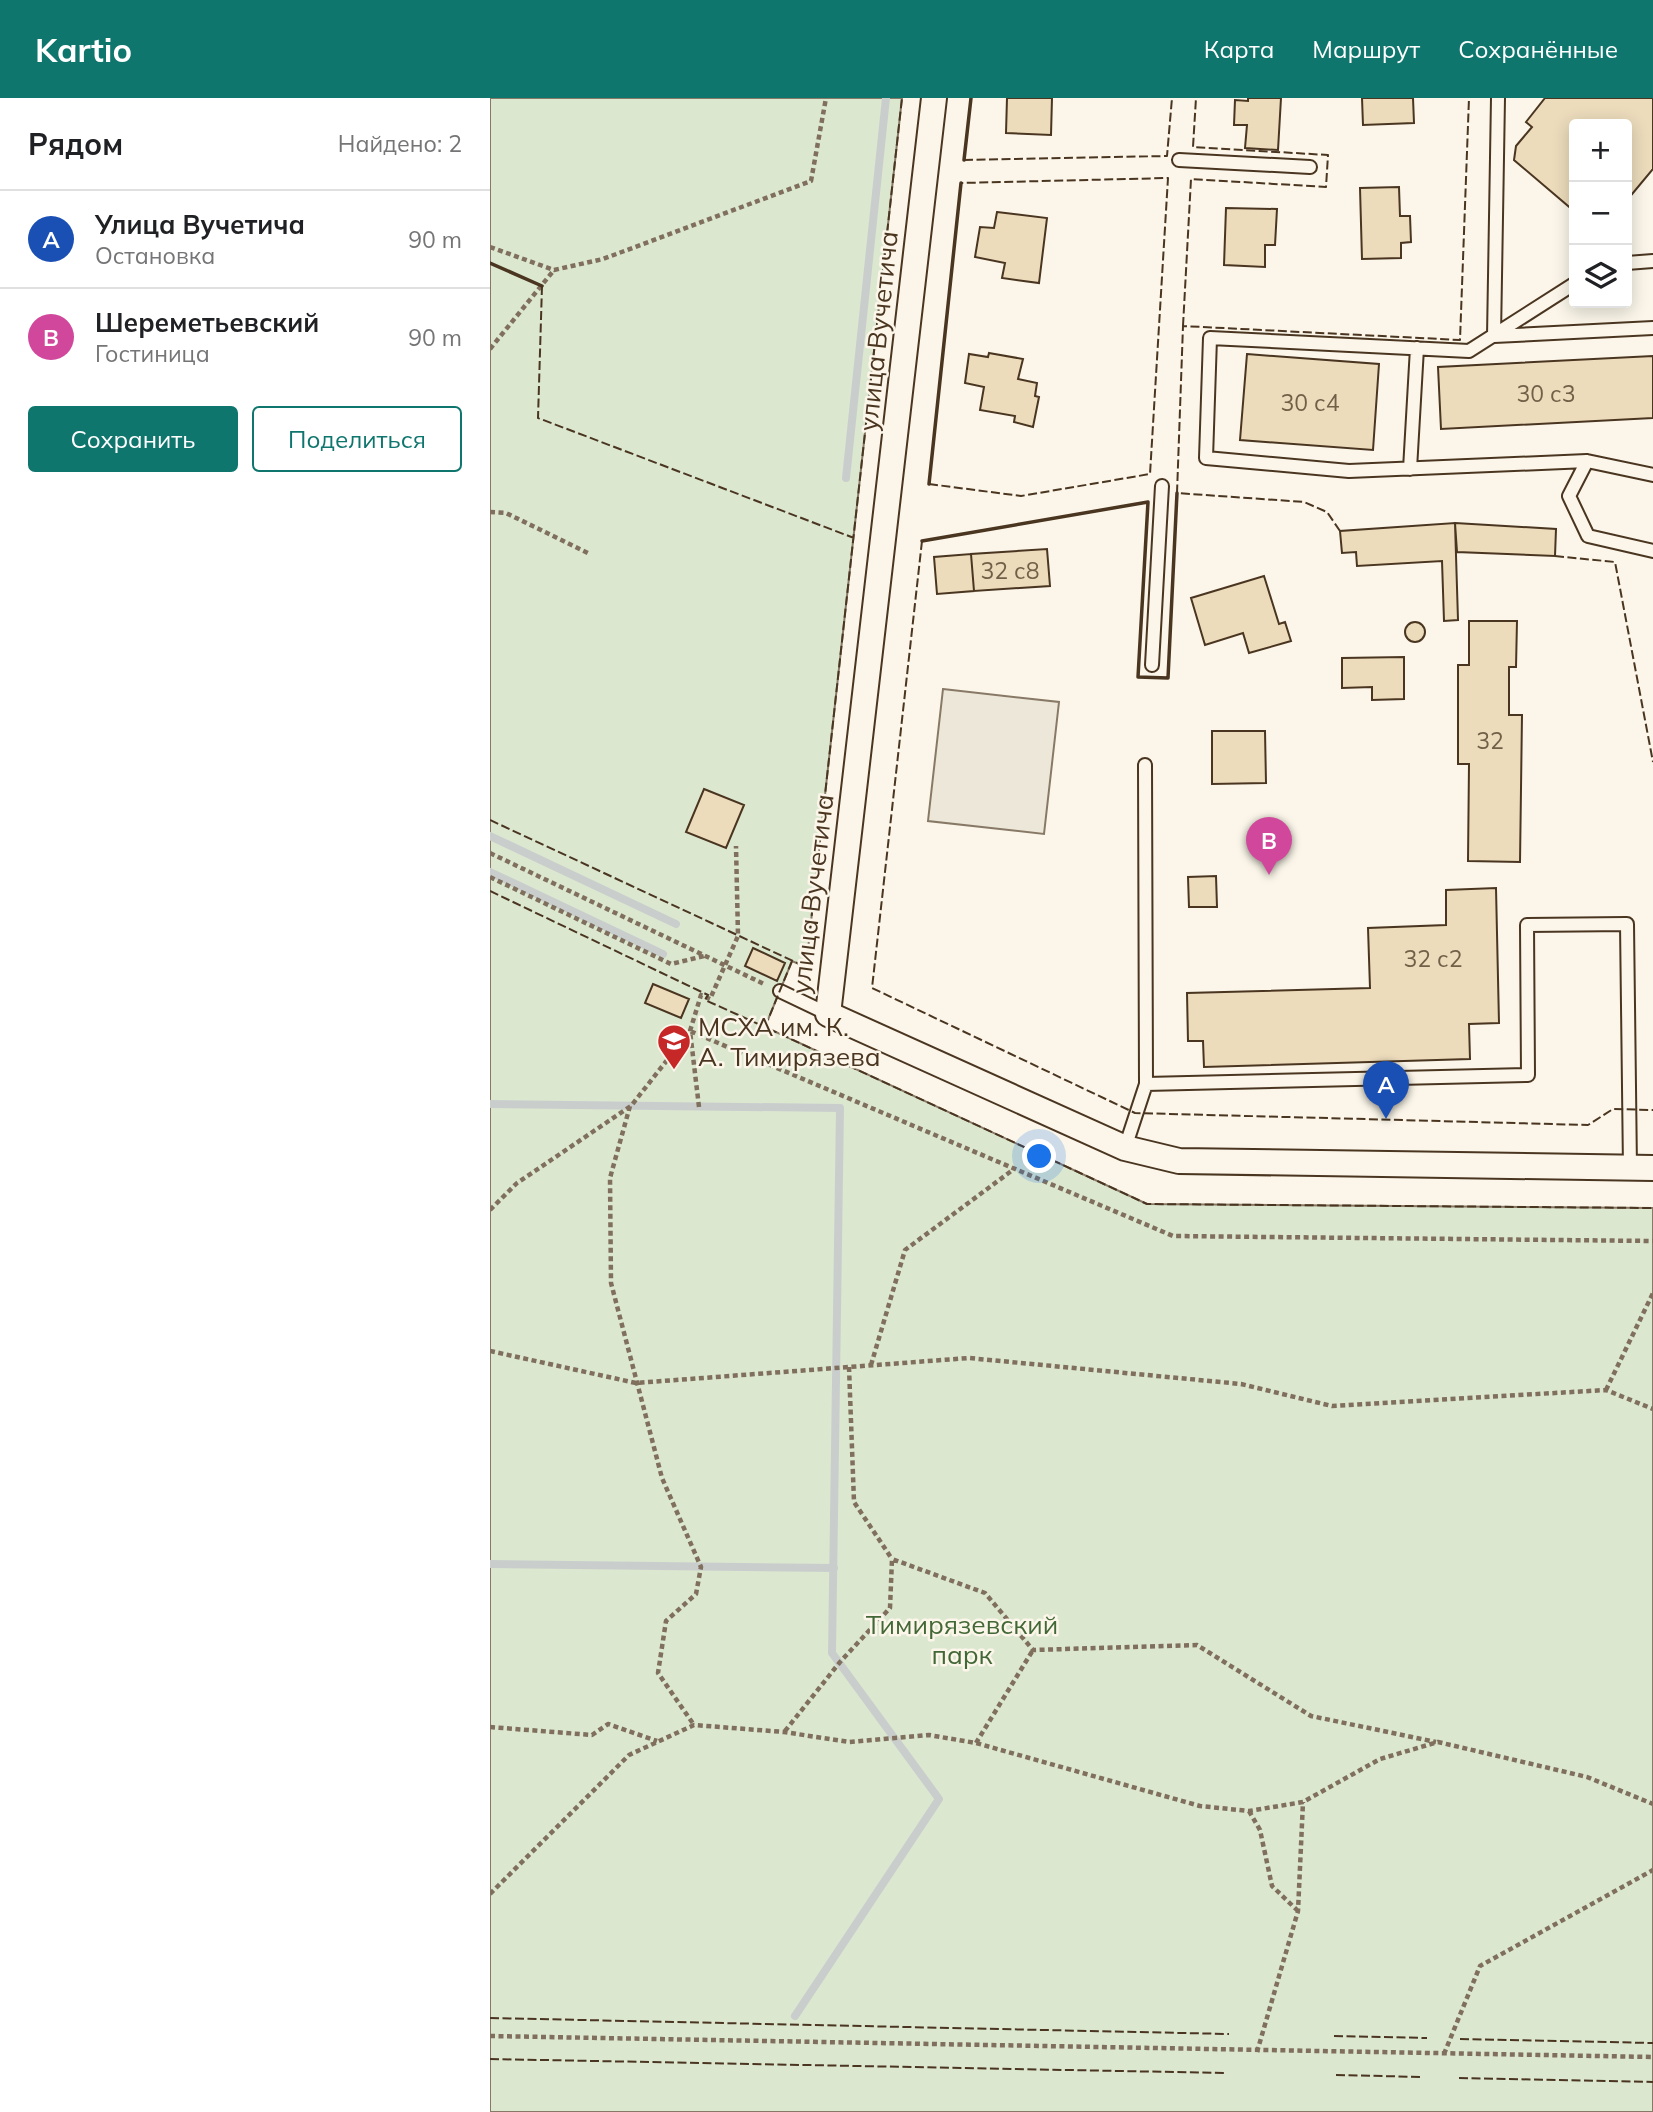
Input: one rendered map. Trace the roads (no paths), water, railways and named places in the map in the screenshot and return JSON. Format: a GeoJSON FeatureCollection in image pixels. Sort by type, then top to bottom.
{"type":"FeatureCollection","features":[{"type":"Feature","properties":{"kind":"street","name":"улица Вучетича"},"geometry":{"type":"LineString","coordinates":[[934,98],[828,1014],[1125,1148],[1179,1161],[1641,1168]]}},
{"type":"Feature","properties":{"kind":"lane"},"geometry":{"type":"LineString","coordinates":[[1494,336],[1498,98]]}},
{"type":"Feature","properties":{"kind":"lane"},"geometry":{"type":"LineString","coordinates":[[1179,160],[1310,167]]}},
{"type":"Feature","properties":{"kind":"lane"},"geometry":{"type":"LineString","coordinates":[[1632,263],[1653,261]]}},
{"type":"Feature","properties":{"kind":"lane"},"geometry":{"type":"LineString","coordinates":[[1569,287],[1469,351],[1210,338],[1206,458],[1349,471],[1587,461],[1653,475]]}},
{"type":"Feature","properties":{"kind":"lane"},"geometry":{"type":"LineString","coordinates":[[1494,336],[1653,328]]}},
{"type":"Feature","properties":{"kind":"lane"},"geometry":{"type":"LineString","coordinates":[[1410,469],[1417,348]]}},
{"type":"Feature","properties":{"kind":"lane"},"geometry":{"type":"LineString","coordinates":[[1587,461],[1569,496],[1588,536],[1653,551]]}},
{"type":"Feature","properties":{"kind":"lane"},"geometry":{"type":"LineString","coordinates":[[1152,665],[1162,486]]}},
{"type":"Feature","properties":{"kind":"lane"},"geometry":{"type":"LineString","coordinates":[[1125,1148],[1146,1084],[1145,765]]}},
{"type":"Feature","properties":{"kind":"lane"},"geometry":{"type":"LineString","coordinates":[[1146,1084],[1528,1075],[1527,925],[1626,924],[1641,1168]]}},
{"type":"Feature","properties":{"kind":"lane"},"geometry":{"type":"LineString","coordinates":[[780,991],[828,1014]]}},
{"type":"Feature","properties":{"kind":"waterway"},"geometry":{"type":"LineString","coordinates":[[846,478],[886,98]]}},
{"type":"Feature","properties":{"kind":"waterway"},"geometry":{"type":"LineString","coordinates":[[490,836],[676,924]]}},
{"type":"Feature","properties":{"kind":"waterway"},"geometry":{"type":"LineString","coordinates":[[490,872],[663,954]]}},
{"type":"Feature","properties":{"kind":"waterway"},"geometry":{"type":"LineString","coordinates":[[490,1104],[840,1108],[832,1653],[939,1799],[795,2016]]}},
{"type":"Feature","properties":{"kind":"waterway"},"geometry":{"type":"LineString","coordinates":[[490,1564],[834,1568]]}},
{"type":"Feature","properties":{"kind":"place","name":"Шереметьевский"},"geometry":{"type":"Point","coordinates":[1269,875]}},
{"type":"Feature","properties":{"kind":"place","name":"МСХА им. К. А. Тимирязева"},"geometry":{"type":"Point","coordinates":[674,1071]}},
{"type":"Feature","properties":{"kind":"place","name":"Улица Вучетича"},"geometry":{"type":"Point","coordinates":[1386,1119]}},
{"type":"Feature","properties":{"kind":"park label","name":"Тимирязевский парк"},"geometry":{"type":"Point","coordinates":[962,1639]}}]}
